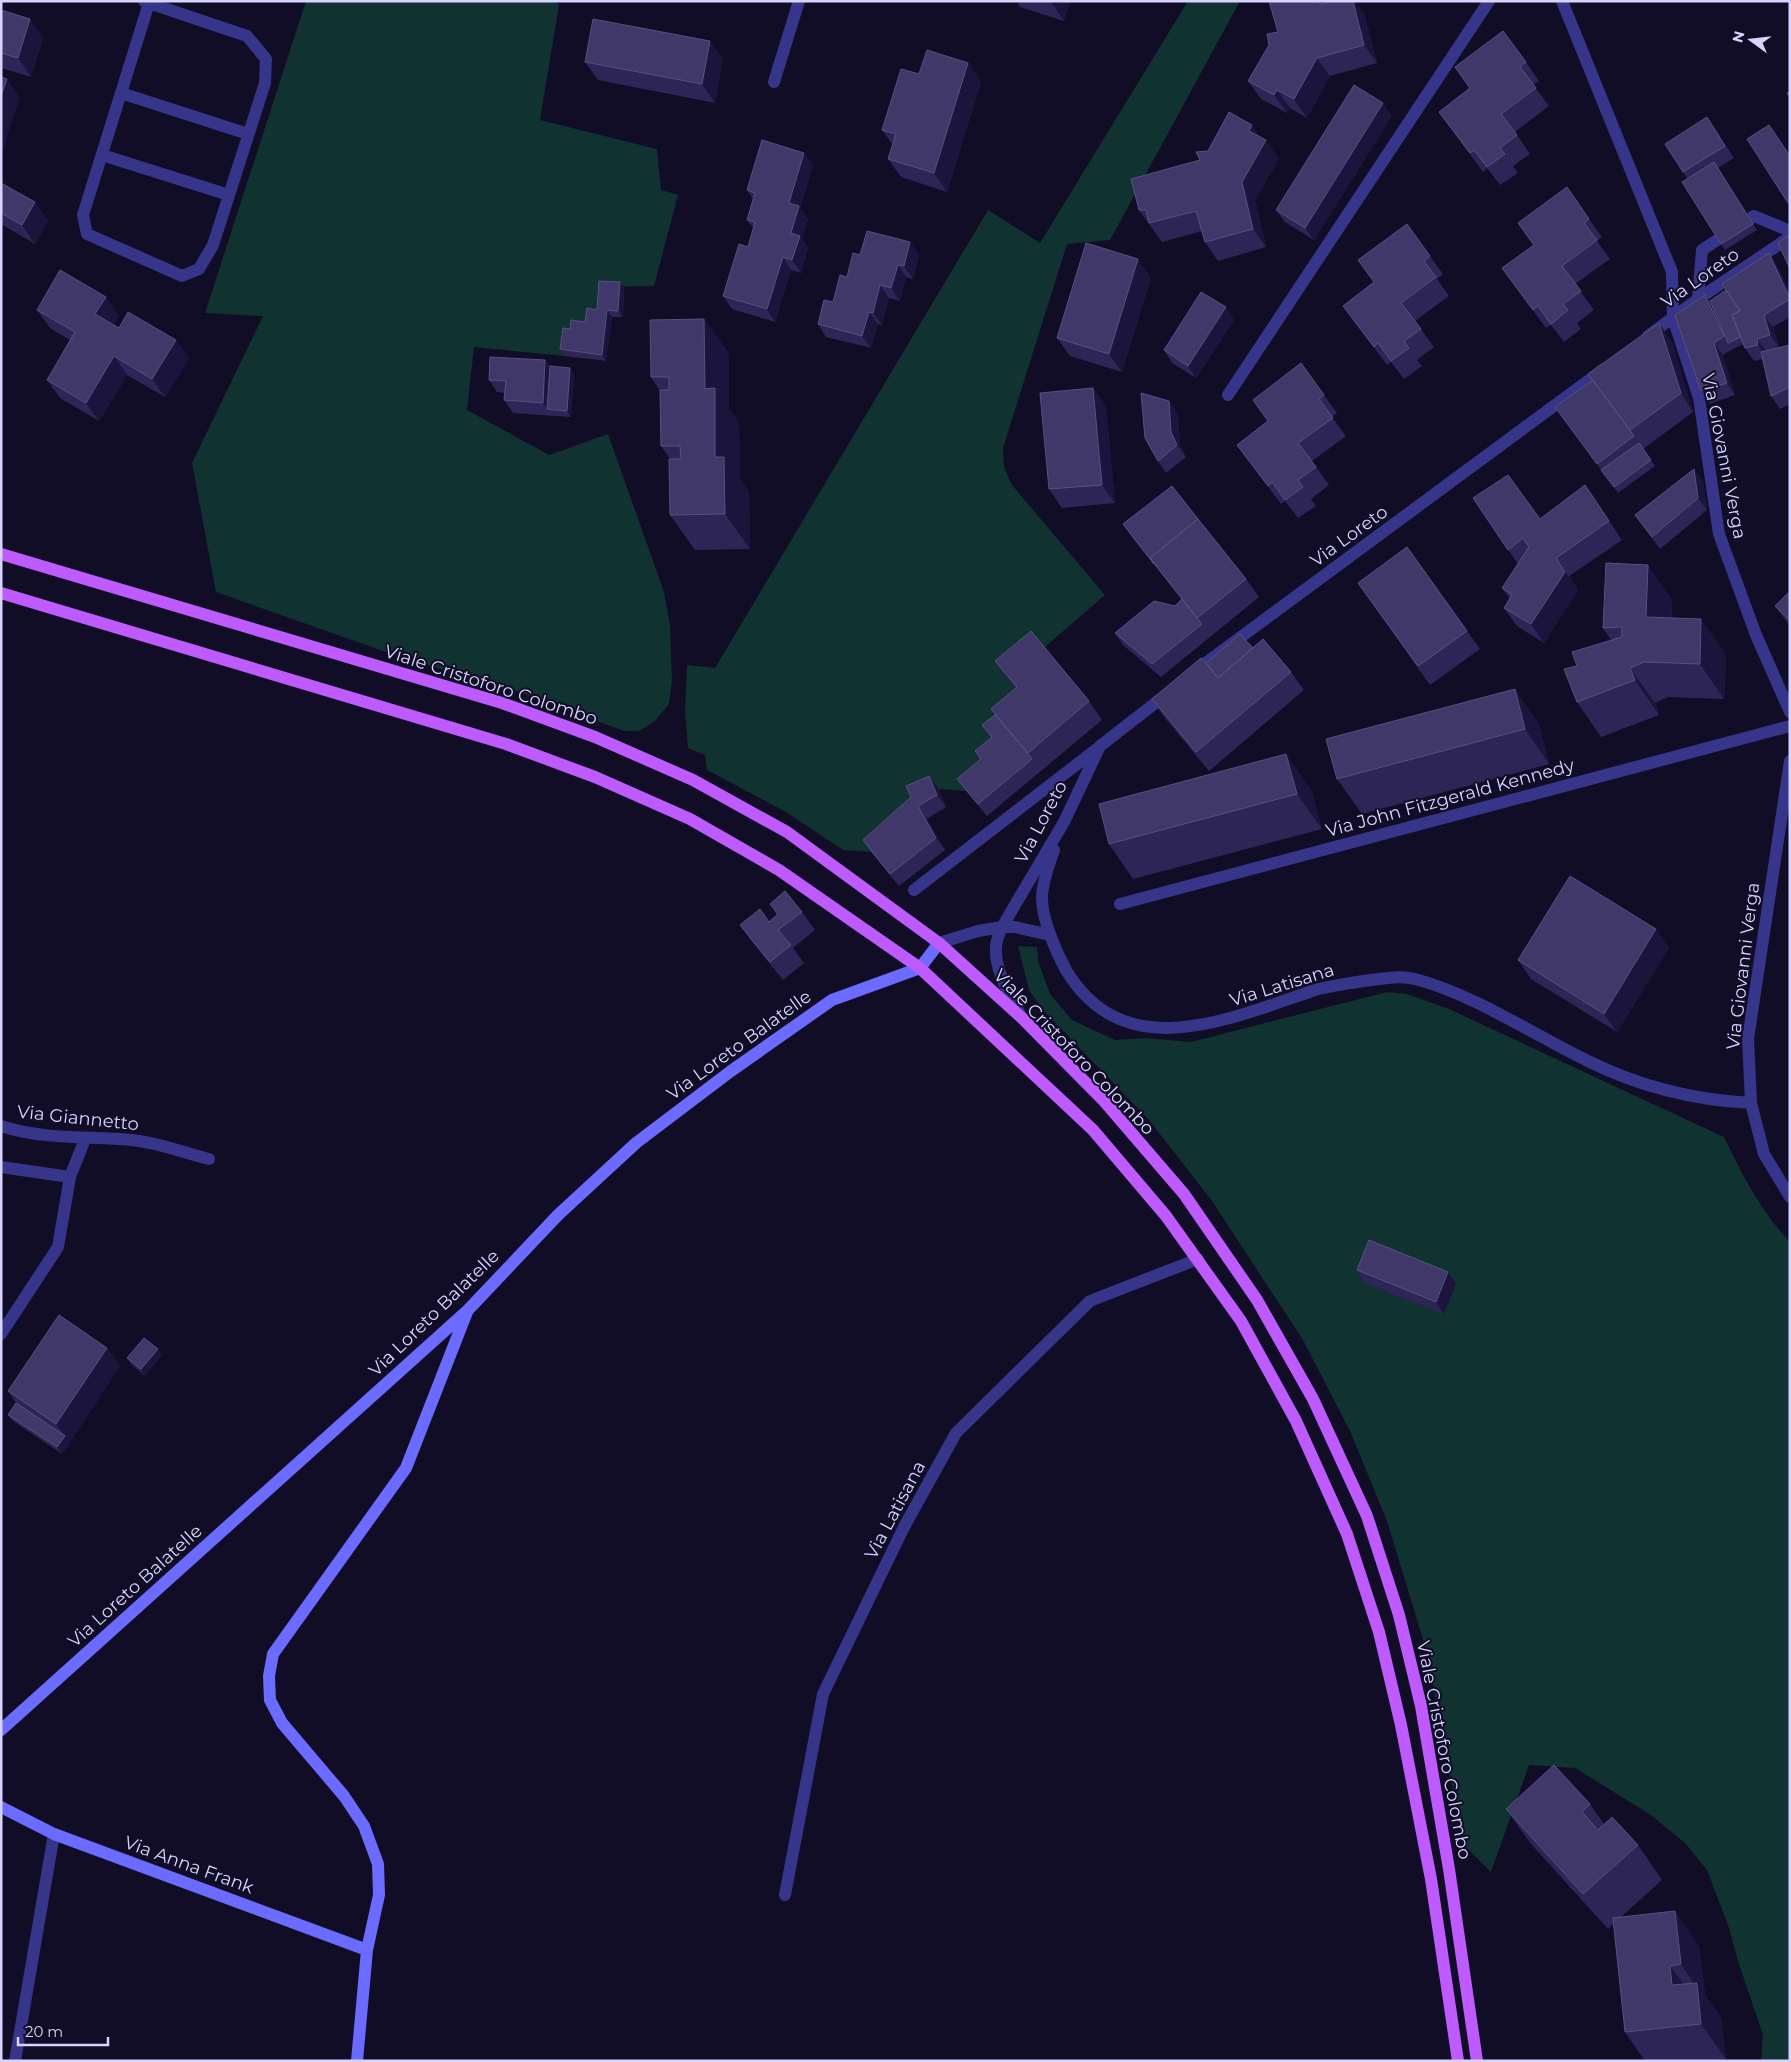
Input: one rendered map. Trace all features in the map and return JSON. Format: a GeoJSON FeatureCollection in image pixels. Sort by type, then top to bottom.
{"type":"FeatureCollection","features":[{"type":"Feature","properties":{"kind":"main road","name":"Viale Cristoforo Colombo"},"geometry":{"type":"LineString","coordinates":[[1,554],[502,703],[595,737],[693,780],[787,832],[939,943],[1022,1018],[1104,1101],[1184,1194],[1257,1300],[1313,1399],[1367,1516],[1399,1615],[1422,1706],[1449,1869],[1477,2061]]}},
{"type":"Feature","properties":{"kind":"main road","name":"Viale Cristoforo Colombo"},"geometry":{"type":"LineString","coordinates":[[1,594],[506,744],[595,777],[690,819],[779,870],[920,968],[1093,1130],[1166,1216],[1241,1321],[1296,1421],[1348,1534],[1379,1632],[1401,1725],[1431,1879],[1458,2061]]}},
{"type":"Feature","properties":{"kind":"street"},"geometry":{"type":"LineString","coordinates":[[774,82],[799,1]]}},
{"type":"Feature","properties":{"kind":"street"},"geometry":{"type":"LineString","coordinates":[[1228,395],[1489,1]]}},
{"type":"Feature","properties":{"kind":"street","name":"Via Giovanni Verga"},"geometry":{"type":"LineString","coordinates":[[1562,1],[1672,272],[1673,318],[1699,398],[1719,534],[1756,635],[1790,712]]}},
{"type":"Feature","properties":{"kind":"street"},"geometry":{"type":"LineString","coordinates":[[146,2],[247,36],[266,59],[265,83],[213,245],[199,269],[182,276],[87,234],[83,215],[121,93],[146,2]]}},
{"type":"Feature","properties":{"kind":"street"},"geometry":{"type":"LineString","coordinates":[[121,93],[248,134]]}},
{"type":"Feature","properties":{"kind":"street"},"geometry":{"type":"LineString","coordinates":[[102,155],[229,195]]}},
{"type":"Feature","properties":{"kind":"street"},"geometry":{"type":"LineString","coordinates":[[1698,299],[1702,250],[1754,216],[1790,231]]}},
{"type":"Feature","properties":{"kind":"street","name":"Via Loreto"},"geometry":{"type":"LineString","coordinates":[[1641,341],[1698,299],[1790,238]]}},
{"type":"Feature","properties":{"kind":"street","name":"Via Loreto"},"geometry":{"type":"LineString","coordinates":[[1022,1018],[1005,984],[997,960],[996,946],[1002,927],[1064,822],[1100,746],[1178,684],[1618,359]]}},
{"type":"Feature","properties":{"kind":"street","name":"Via John Fitzgerald Kennedy"},"geometry":{"type":"LineString","coordinates":[[1120,904],[1790,726]]}},
{"type":"Feature","properties":{"kind":"street"},"geometry":{"type":"LineString","coordinates":[[914,890],[1100,746]]}},
{"type":"Feature","properties":{"kind":"street","name":"Via Giovanni Verga"},"geometry":{"type":"LineString","coordinates":[[1790,761],[1748,1039],[1750,1103],[1764,1154],[1790,1197]]}},
{"type":"Feature","properties":{"kind":"street","name":"Via Latisana"},"geometry":{"type":"LineString","coordinates":[[1064,822],[1044,878],[1042,899],[1050,934],[1059,958],[1078,990],[1098,1009],[1129,1024],[1162,1028],[1205,1024],[1233,1018],[1314,990],[1386,978],[1413,979],[1462,997],[1537,1033],[1589,1062],[1662,1090],[1719,1101],[1750,1103]]}},
{"type":"Feature","properties":{"kind":"street"},"geometry":{"type":"LineString","coordinates":[[920,968],[939,943],[978,931],[1014,927],[1050,934]]}},
{"type":"Feature","properties":{"kind":"street","name":"Via Loreto Balatelle"},"geometry":{"type":"LineString","coordinates":[[1,1730],[468,1310],[558,1215],[636,1143],[730,1071],[832,1000],[920,968]]}},
{"type":"Feature","properties":{"kind":"street","name":"Via Giannetto"},"geometry":{"type":"LineString","coordinates":[[1,1126],[21,1133],[85,1140],[132,1140],[209,1160]]}},
{"type":"Feature","properties":{"kind":"street"},"geometry":{"type":"LineString","coordinates":[[1,1334],[58,1247],[70,1177],[85,1140]]}},
{"type":"Feature","properties":{"kind":"street"},"geometry":{"type":"LineString","coordinates":[[1,1167],[70,1177]]}},
{"type":"Feature","properties":{"kind":"street","name":"Via Latisana"},"geometry":{"type":"LineString","coordinates":[[785,1895],[823,1694],[904,1527],[956,1433],[1090,1301],[1198,1259]]}},
{"type":"Feature","properties":{"kind":"street"},"geometry":{"type":"LineString","coordinates":[[357,2061],[367,1950],[379,1895],[378,1864],[364,1826],[344,1796],[282,1723],[270,1700],[269,1676],[273,1654],[406,1468],[468,1310]]}},
{"type":"Feature","properties":{"kind":"street","name":"Via Anna Frank"},"geometry":{"type":"LineString","coordinates":[[1,1807],[54,1834],[367,1950]]}},
{"type":"Feature","properties":{"kind":"street"},"geometry":{"type":"LineString","coordinates":[[15,2061],[54,1834]]}},
{"type":"Feature","properties":{"kind":"green space"},"geometry":{"type":"Polygon","coordinates":[[[306,1],[555,1],[559,5],[540,120],[657,149],[661,190],[678,195],[654,286],[603,287],[602,316],[589,328],[567,334],[564,356],[474,347],[467,410],[549,455],[608,434],[664,592],[670,625],[672,681],[669,704],[654,722],[639,731],[624,731],[513,690],[403,658],[216,592],[192,463],[263,316],[205,313],[306,1]]]}},
{"type":"Feature","properties":{"kind":"green space"},"geometry":{"type":"Polygon","coordinates":[[[1188,1],[1240,1],[1110,240],[1067,244],[1003,448],[1004,467],[1012,485],[1105,595],[1008,679],[1030,705],[991,738],[966,791],[938,789],[915,799],[871,852],[843,850],[786,812],[707,770],[705,755],[688,748],[685,712],[687,665],[715,668],[988,210],[1040,243],[1188,1]]]}},
{"type":"Feature","properties":{"kind":"green space"},"geometry":{"type":"Polygon","coordinates":[[[1018,946],[1037,947],[1038,961],[1050,994],[1072,1020],[1115,1040],[1145,1038],[1191,1042],[1387,992],[1407,994],[1449,1009],[1724,1137],[1745,1179],[1761,1205],[1790,1242],[1790,2061],[1761,2061],[1763,2035],[1729,1928],[1707,1870],[1686,1844],[1651,1815],[1575,1768],[1529,1765],[1491,1872],[1463,1844],[1427,1653],[1387,1521],[1350,1431],[1303,1340],[1212,1201],[1149,1120],[1041,1008],[1029,990],[1018,946]]]}},
{"type":"Feature","properties":{"kind":"building"},"geometry":{"type":"Polygon","coordinates":[[[1269,1],[1319,1],[1320,4],[1330,1],[1353,1],[1364,45],[1317,58],[1294,99],[1277,90],[1274,95],[1248,81],[1269,45],[1267,34],[1278,32],[1269,1]]]}},
{"type":"Feature","properties":{"kind":"building"},"geometry":{"type":"Polygon","coordinates":[[[1,10],[30,19],[18,58],[1,53],[1,10]]]}},
{"type":"Feature","properties":{"kind":"building"},"geometry":{"type":"Polygon","coordinates":[[[593,19],[710,41],[702,84],[585,62],[593,19]]]}},
{"type":"Feature","properties":{"kind":"building"},"geometry":{"type":"Polygon","coordinates":[[[1503,31],[1526,62],[1520,67],[1536,88],[1501,114],[1517,135],[1500,148],[1505,154],[1487,167],[1474,150],[1470,153],[1439,112],[1470,88],[1455,67],[1503,31]]]}},
{"type":"Feature","properties":{"kind":"building"},"geometry":{"type":"Polygon","coordinates":[[[927,50],[968,63],[934,173],[888,159],[896,134],[882,130],[901,69],[919,74],[927,50]]]}},
{"type":"Feature","properties":{"kind":"building"},"geometry":{"type":"Polygon","coordinates":[[[1,77],[7,79],[1,96],[1,77]]]}},
{"type":"Feature","properties":{"kind":"building"},"geometry":{"type":"Polygon","coordinates":[[[1354,85],[1383,103],[1305,228],[1276,210],[1354,85]]]}},
{"type":"Feature","properties":{"kind":"building"},"geometry":{"type":"Polygon","coordinates":[[[1229,112],[1252,125],[1249,131],[1266,140],[1242,182],[1253,229],[1205,242],[1196,211],[1149,223],[1146,210],[1139,210],[1131,179],[1200,160],[1196,152],[1208,151],[1229,112]]]}},
{"type":"Feature","properties":{"kind":"building"},"geometry":{"type":"Polygon","coordinates":[[[1707,117],[1725,146],[1683,172],[1665,144],[1707,117]]]}},
{"type":"Feature","properties":{"kind":"building"},"geometry":{"type":"Polygon","coordinates":[[[1769,125],[1790,156],[1790,202],[1788,203],[1747,139],[1769,125]]]}},
{"type":"Feature","properties":{"kind":"building"},"geometry":{"type":"Polygon","coordinates":[[[762,140],[804,153],[789,203],[799,206],[791,233],[800,236],[792,260],[783,257],[767,309],[723,296],[739,244],[748,247],[755,222],[747,220],[755,193],[747,190],[762,140]]]}},
{"type":"Feature","properties":{"kind":"building"},"geometry":{"type":"Polygon","coordinates":[[[1714,162],[1753,224],[1721,244],[1682,182],[1714,162]]]}},
{"type":"Feature","properties":{"kind":"building"},"geometry":{"type":"Polygon","coordinates":[[[1,183],[35,202],[22,225],[1,213],[1,183]]]}},
{"type":"Feature","properties":{"kind":"building"},"geometry":{"type":"Polygon","coordinates":[[[1567,187],[1589,219],[1584,223],[1597,240],[1562,266],[1581,291],[1563,304],[1568,310],[1551,324],[1538,306],[1533,310],[1502,268],[1534,245],[1518,223],[1567,187]]]}},
{"type":"Feature","properties":{"kind":"building"},"geometry":{"type":"Polygon","coordinates":[[[1407,224],[1430,256],[1424,261],[1436,277],[1401,303],[1421,329],[1404,341],[1409,348],[1391,361],[1378,343],[1374,347],[1343,306],[1374,282],[1358,260],[1407,224]]]}},
{"type":"Feature","properties":{"kind":"building"},"geometry":{"type":"Polygon","coordinates":[[[867,231],[910,242],[904,266],[898,265],[891,288],[880,285],[873,313],[869,312],[862,336],[818,324],[824,300],[833,302],[840,275],[847,277],[853,253],[860,255],[867,231]]]}},
{"type":"Feature","properties":{"kind":"building"},"geometry":{"type":"Polygon","coordinates":[[[1790,234],[1790,269],[1778,243],[1790,234]]]}},
{"type":"Feature","properties":{"kind":"building"},"geometry":{"type":"Polygon","coordinates":[[[1086,243],[1138,259],[1109,354],[1057,338],[1086,243]]]}},
{"type":"Feature","properties":{"kind":"building"},"geometry":{"type":"Polygon","coordinates":[[[1769,253],[1790,299],[1764,315],[1770,335],[1757,339],[1758,345],[1745,348],[1732,315],[1740,311],[1722,284],[1769,253]]]}},
{"type":"Feature","properties":{"kind":"building"},"geometry":{"type":"Polygon","coordinates":[[[60,270],[106,297],[95,314],[119,328],[128,312],[176,340],[152,379],[114,356],[86,403],[47,380],[75,332],[37,310],[60,270]]]}},
{"type":"Feature","properties":{"kind":"building"},"geometry":{"type":"Polygon","coordinates":[[[599,281],[620,282],[618,311],[607,310],[602,355],[560,349],[563,328],[570,329],[571,320],[585,322],[587,308],[597,310],[599,281]]]}},
{"type":"Feature","properties":{"kind":"building"},"geometry":{"type":"Polygon","coordinates":[[[1726,290],[1740,311],[1732,315],[1741,337],[1728,343],[1710,301],[1726,290]]]}},
{"type":"Feature","properties":{"kind":"building"},"geometry":{"type":"Polygon","coordinates":[[[1201,292],[1226,307],[1188,366],[1164,350],[1201,292]]]}},
{"type":"Feature","properties":{"kind":"building"},"geometry":{"type":"Polygon","coordinates":[[[1705,295],[1724,336],[1714,343],[1727,383],[1701,391],[1675,315],[1705,295]]]}},
{"type":"Feature","properties":{"kind":"building"},"geometry":{"type":"Polygon","coordinates":[[[704,319],[705,389],[715,388],[715,457],[724,457],[725,514],[670,515],[669,459],[681,459],[680,446],[661,446],[660,390],[669,390],[669,377],[651,377],[650,320],[704,319]]]}},
{"type":"Feature","properties":{"kind":"building"},"geometry":{"type":"Polygon","coordinates":[[[1659,323],[1681,393],[1630,430],[1588,374],[1659,323]]]}},
{"type":"Feature","properties":{"kind":"building"},"geometry":{"type":"Polygon","coordinates":[[[1790,345],[1790,387],[1771,396],[1761,352],[1790,345]]]}},
{"type":"Feature","properties":{"kind":"building"},"geometry":{"type":"Polygon","coordinates":[[[490,357],[545,360],[543,403],[504,400],[506,381],[489,380],[490,357]]]}},
{"type":"Feature","properties":{"kind":"building"},"geometry":{"type":"Polygon","coordinates":[[[1301,363],[1324,395],[1319,399],[1333,418],[1298,443],[1316,467],[1298,480],[1303,487],[1285,500],[1272,482],[1268,486],[1237,445],[1268,421],[1253,400],[1301,363]]]}},
{"type":"Feature","properties":{"kind":"building"},"geometry":{"type":"Polygon","coordinates":[[[550,366],[570,368],[567,411],[547,409],[550,366]]]}},
{"type":"Feature","properties":{"kind":"building"},"geometry":{"type":"Polygon","coordinates":[[[1593,380],[1634,436],[1597,464],[1555,407],[1593,380]]]}},
{"type":"Feature","properties":{"kind":"building"},"geometry":{"type":"Polygon","coordinates":[[[1093,388],[1102,485],[1049,489],[1040,393],[1093,388]]]}},
{"type":"Feature","properties":{"kind":"building"},"geometry":{"type":"Polygon","coordinates":[[[1141,393],[1169,401],[1171,432],[1177,445],[1158,461],[1145,438],[1141,393]]]}},
{"type":"Feature","properties":{"kind":"building"},"geometry":{"type":"Polygon","coordinates":[[[1639,443],[1651,460],[1614,487],[1601,470],[1639,443]]]}},
{"type":"Feature","properties":{"kind":"building"},"geometry":{"type":"Polygon","coordinates":[[[1694,469],[1698,498],[1652,537],[1635,515],[1694,469]]]}},
{"type":"Feature","properties":{"kind":"building"},"geometry":{"type":"Polygon","coordinates":[[[1508,475],[1540,519],[1585,485],[1609,521],[1556,558],[1565,572],[1531,624],[1504,608],[1512,595],[1502,588],[1529,547],[1523,538],[1508,550],[1473,498],[1508,475]]]}},
{"type":"Feature","properties":{"kind":"building"},"geometry":{"type":"Polygon","coordinates":[[[1172,486],[1198,519],[1150,558],[1154,564],[1123,524],[1172,486]]]}},
{"type":"Feature","properties":{"kind":"building"},"geometry":{"type":"Polygon","coordinates":[[[1198,519],[1246,579],[1197,618],[1150,558],[1198,519]]]}},
{"type":"Feature","properties":{"kind":"building"},"geometry":{"type":"Polygon","coordinates":[[[1407,547],[1467,631],[1418,666],[1358,583],[1407,547]]]}},
{"type":"Feature","properties":{"kind":"building"},"geometry":{"type":"Polygon","coordinates":[[[1606,563],[1648,565],[1646,617],[1701,619],[1700,664],[1644,662],[1630,668],[1635,680],[1577,702],[1564,669],[1577,666],[1572,652],[1622,637],[1622,627],[1603,628],[1606,563]]]}},
{"type":"Feature","properties":{"kind":"building"},"geometry":{"type":"Polygon","coordinates":[[[1790,591],[1790,621],[1775,606],[1790,591]]]}},
{"type":"Feature","properties":{"kind":"building"},"geometry":{"type":"Polygon","coordinates":[[[1182,599],[1202,624],[1152,664],[1115,633],[1154,601],[1175,606],[1182,599]]]}},
{"type":"Feature","properties":{"kind":"building"},"geometry":{"type":"Polygon","coordinates":[[[1031,631],[1089,701],[1028,753],[991,709],[1017,687],[995,661],[1031,631]]]}},
{"type":"Feature","properties":{"kind":"building"},"geometry":{"type":"Polygon","coordinates":[[[1240,634],[1253,648],[1218,678],[1206,663],[1240,634]]]}},
{"type":"Feature","properties":{"kind":"building"},"geometry":{"type":"Polygon","coordinates":[[[1263,639],[1291,672],[1196,752],[1152,699],[1201,658],[1218,678],[1263,639]]]}},
{"type":"Feature","properties":{"kind":"building"},"geometry":{"type":"Polygon","coordinates":[[[1515,689],[1525,729],[1337,779],[1326,739],[1515,689]]]}},
{"type":"Feature","properties":{"kind":"building"},"geometry":{"type":"Polygon","coordinates":[[[995,715],[1032,759],[978,804],[957,779],[981,759],[975,751],[992,737],[982,725],[995,715]]]}},
{"type":"Feature","properties":{"kind":"building"},"geometry":{"type":"Polygon","coordinates":[[[1286,754],[1297,794],[1109,844],[1099,804],[1286,754]]]}},
{"type":"Feature","properties":{"kind":"building"},"geometry":{"type":"Polygon","coordinates":[[[929,776],[937,795],[918,806],[936,838],[890,874],[863,840],[911,797],[906,786],[929,776]]]}},
{"type":"Feature","properties":{"kind":"building"},"geometry":{"type":"Polygon","coordinates":[[[1570,876],[1656,929],[1604,1014],[1518,960],[1570,876]]]}},
{"type":"Feature","properties":{"kind":"building"},"geometry":{"type":"Polygon","coordinates":[[[785,891],[802,912],[778,930],[791,945],[770,962],[740,925],[760,909],[769,922],[778,914],[770,904],[785,891]]]}},
{"type":"Feature","properties":{"kind":"building"},"geometry":{"type":"Polygon","coordinates":[[[1369,1240],[1448,1272],[1436,1302],[1357,1270],[1369,1240]]]}},
{"type":"Feature","properties":{"kind":"building"},"geometry":{"type":"Polygon","coordinates":[[[59,1315],[107,1348],[56,1424],[8,1391],[59,1315]]]}},
{"type":"Feature","properties":{"kind":"building"},"geometry":{"type":"Polygon","coordinates":[[[144,1338],[158,1349],[141,1369],[127,1358],[144,1338]]]}},
{"type":"Feature","properties":{"kind":"building"},"geometry":{"type":"Polygon","coordinates":[[[16,1403],[65,1436],[57,1447],[8,1415],[16,1403]]]}},
{"type":"Feature","properties":{"kind":"building"},"geometry":{"type":"Polygon","coordinates":[[[1554,1765],[1590,1804],[1582,1812],[1598,1830],[1612,1817],[1638,1845],[1583,1894],[1506,1809],[1554,1765]]]}},
{"type":"Feature","properties":{"kind":"building"},"geometry":{"type":"Polygon","coordinates":[[[1675,1911],[1681,1964],[1670,1966],[1672,1985],[1697,1983],[1701,2024],[1625,2032],[1613,1918],[1675,1911]]]}}]}
